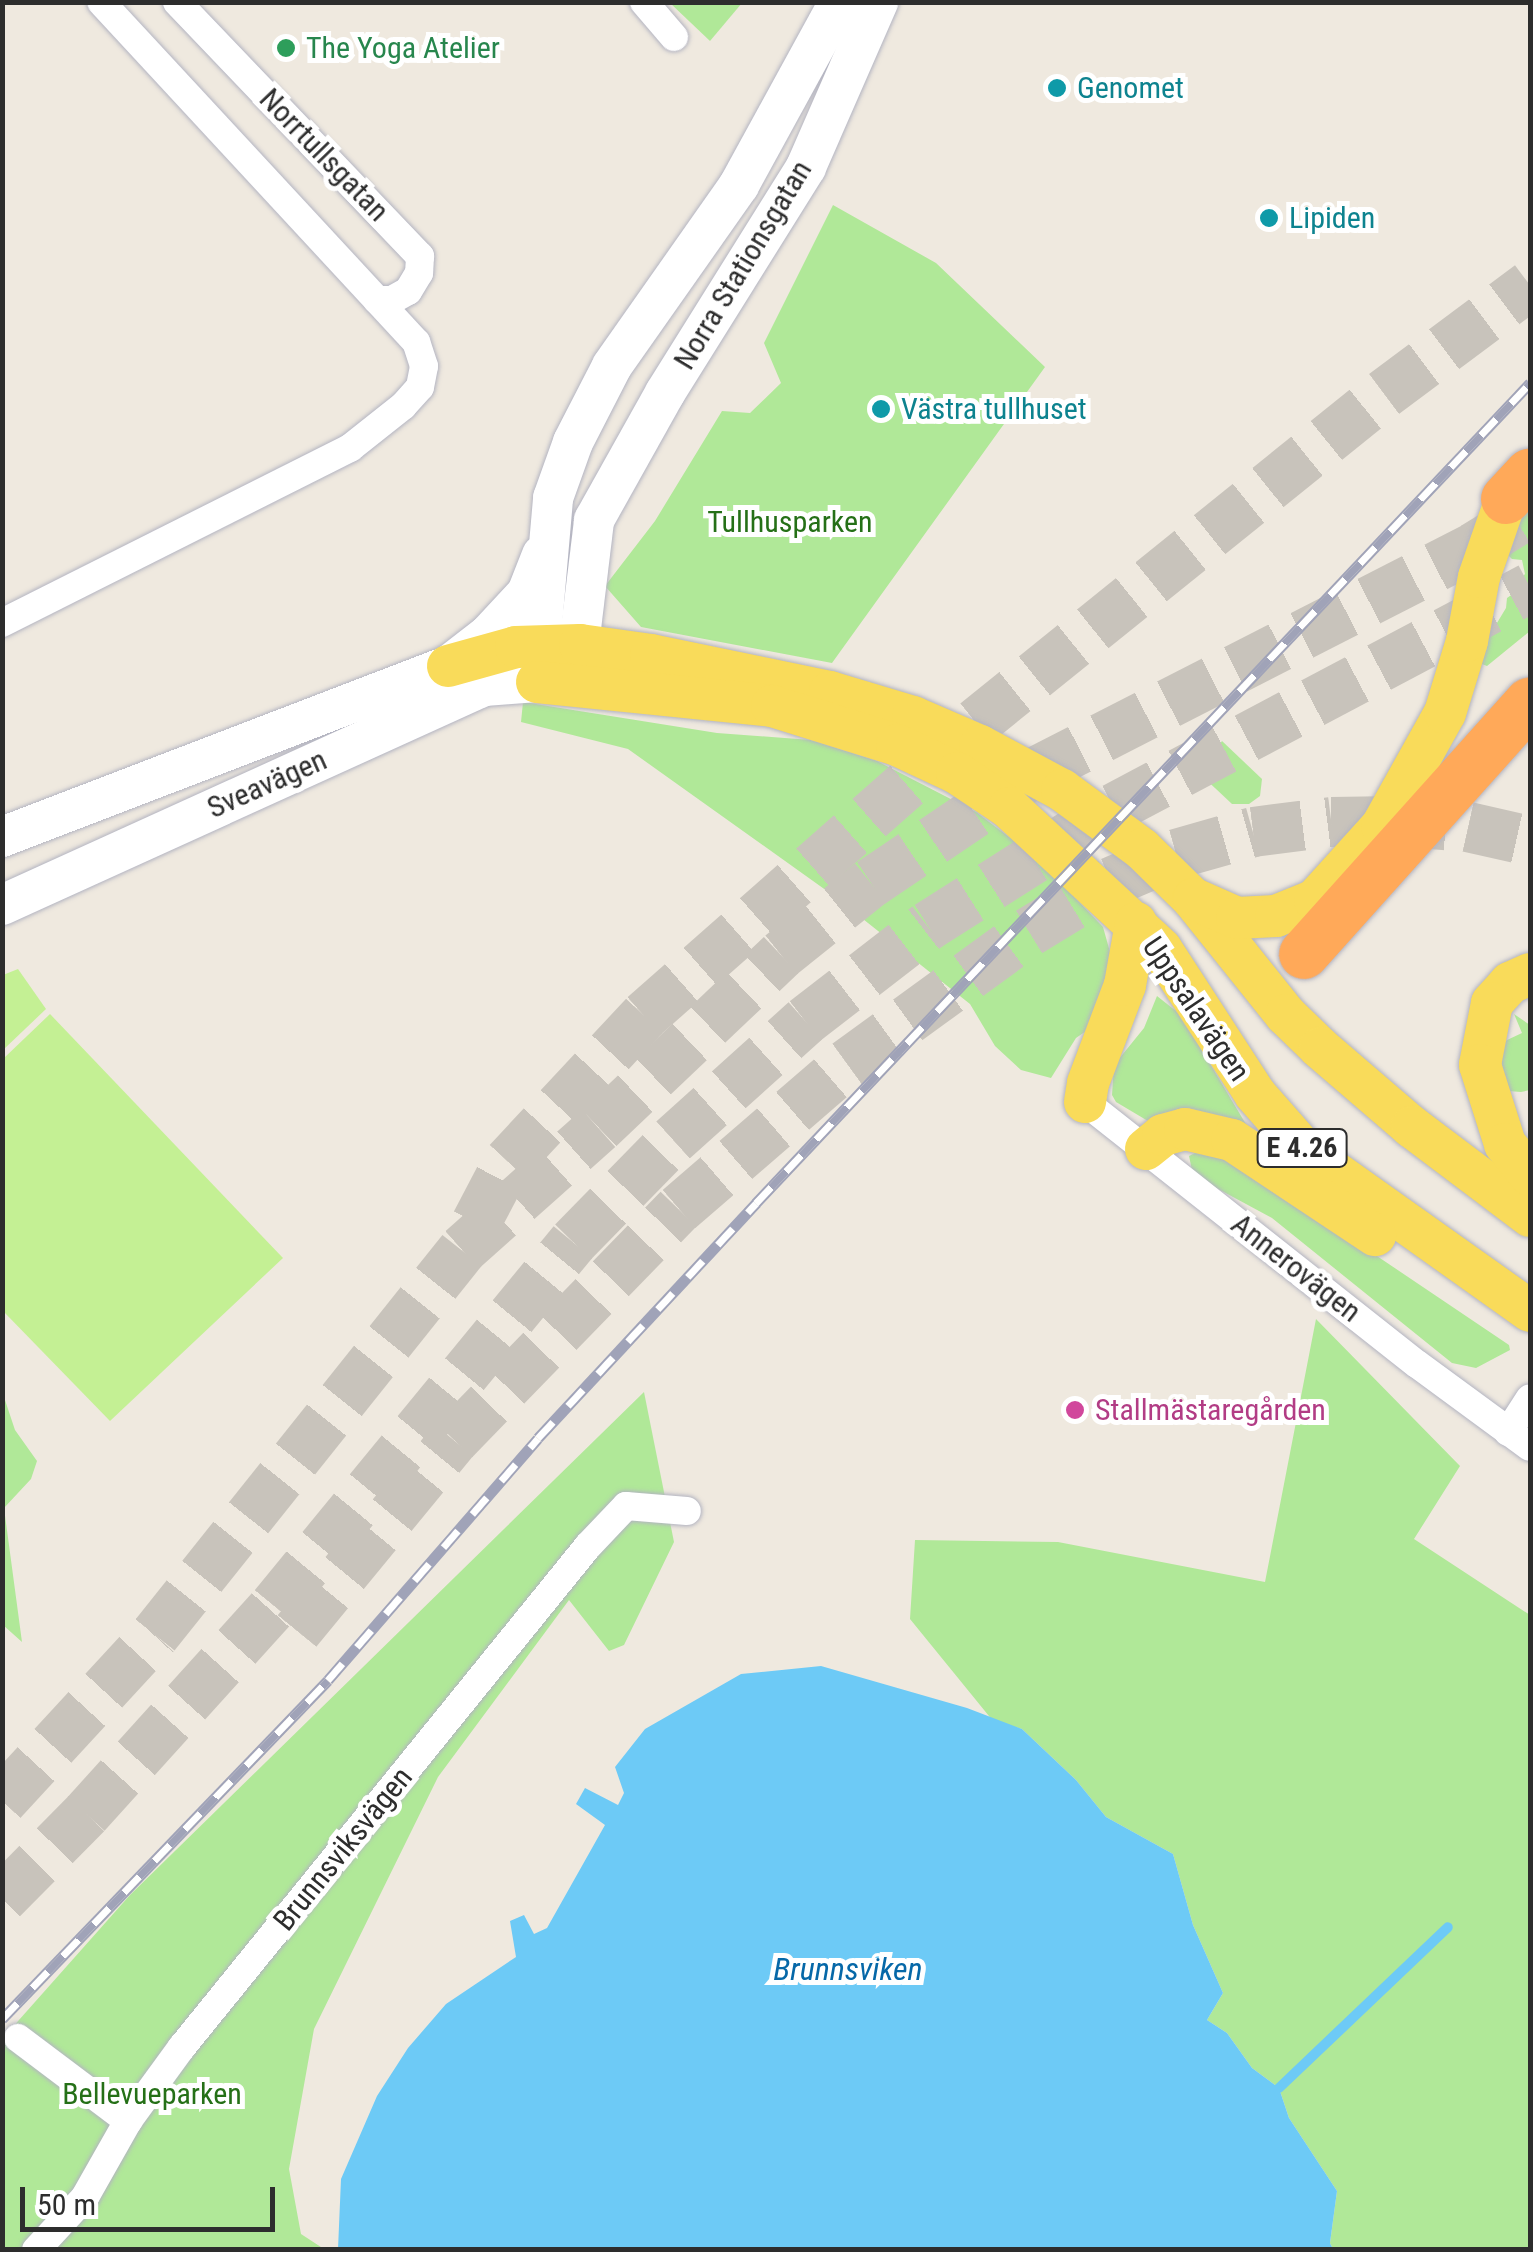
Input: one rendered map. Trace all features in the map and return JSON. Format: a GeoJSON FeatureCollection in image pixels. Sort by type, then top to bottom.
{"type":"FeatureCollection","features":[{"type":"Feature","properties":{"kind":"highway"},"geometry":{"type":"LineString","coordinates":[[1304,954],[1530,702]]}},
{"type":"Feature","properties":{"kind":"main road","name":"Norra Stationsgatan"},"geometry":{"type":"LineString","coordinates":[[549,537],[553,498],[573,442],[612,366],[739,186],[839,2]]}},
{"type":"Feature","properties":{"kind":"main road","name":"Norra Stationsgatan"},"geometry":{"type":"LineString","coordinates":[[586,573],[594,520],[665,394],[806,166],[878,2]]}},
{"type":"Feature","properties":{"kind":"main road"},"geometry":{"type":"LineString","coordinates":[[1193,899],[1237,918],[1289,910],[1314,900],[1382,826],[1446,713],[1467,641],[1479,578],[1518,486]]}},
{"type":"Feature","properties":{"kind":"main road"},"geometry":{"type":"LineString","coordinates":[[549,537],[558,665]]}},
{"type":"Feature","properties":{"kind":"main road","name":"Sveavägen"},"geometry":{"type":"LineString","coordinates":[[2,838],[448,666],[488,635],[527,593],[549,537]]}},
{"type":"Feature","properties":{"kind":"main road"},"geometry":{"type":"LineString","coordinates":[[558,665],[586,573]]}},
{"type":"Feature","properties":{"kind":"main road"},"geometry":{"type":"LineString","coordinates":[[586,573],[596,608],[651,655]]}},
{"type":"Feature","properties":{"kind":"main road"},"geometry":{"type":"LineString","coordinates":[[448,666],[502,650],[558,665],[651,655],[830,692],[913,717],[980,746],[1062,790],[1142,849],[1193,899],[1286,1015],[1320,1048]]}},
{"type":"Feature","properties":{"kind":"main road","name":"Sveavägen"},"geometry":{"type":"LineString","coordinates":[[2,905],[484,686],[558,665]]}},
{"type":"Feature","properties":{"kind":"main road","name":"Uppsalavägen"},"geometry":{"type":"LineString","coordinates":[[558,665],[772,706],[919,754],[1009,808],[1148,936],[1255,1094],[1305,1150],[1530,1313]]}},
{"type":"Feature","properties":{"kind":"main road"},"geometry":{"type":"LineString","coordinates":[[1086,1102],[1088,1083],[1148,936],[1204,970],[1273,969],[1304,954]]}},
{"type":"Feature","properties":{"kind":"main road","name":"E 4.26"},"geometry":{"type":"LineString","coordinates":[[1304,954],[1300,1004],[1320,1048],[1412,1127],[1530,1216]]}},
{"type":"Feature","properties":{"kind":"main road"},"geometry":{"type":"LineString","coordinates":[[1530,974],[1510,983],[1492,1003],[1480,1064],[1505,1144],[1530,1175]]}},
{"type":"Feature","properties":{"kind":"main road"},"geometry":{"type":"LineString","coordinates":[[1146,1149],[1162,1135],[1185,1129],[1232,1140],[1428,1270],[1530,1313]]}},
{"type":"Feature","properties":{"kind":"street","name":"Norrtullsgatan"},"geometry":{"type":"LineString","coordinates":[[2,623],[350,448],[403,406],[420,387],[424,366],[416,342],[100,2]]}},
{"type":"Feature","properties":{"kind":"street","name":"Norrtullsgatan"},"geometry":{"type":"LineString","coordinates":[[177,2],[420,256],[419,273],[408,290],[392,300],[377,300]]}},
{"type":"Feature","properties":{"kind":"street"},"geometry":{"type":"LineString","coordinates":[[644,2],[674,37]]}},
{"type":"Feature","properties":{"kind":"street","name":"Annerovägen"},"geometry":{"type":"LineString","coordinates":[[1086,1102],[1519,1440],[1530,1398]]}},
{"type":"Feature","properties":{"kind":"street","name":"Brunnsviksvägen"},"geometry":{"type":"LineString","coordinates":[[36,2250],[85,2198],[128,2121],[182,2047],[588,1546],[626,1506],[687,1511]]}},
{"type":"Feature","properties":{"kind":"street"},"geometry":{"type":"LineString","coordinates":[[18,2038],[128,2121]]}},
{"type":"Feature","properties":{"kind":"green space"},"geometry":{"type":"Polygon","coordinates":[[[670,3],[742,3],[710,41],[670,3]]]}},
{"type":"Feature","properties":{"kind":"green space","name":"Tullhusparken"},"geometry":{"type":"Polygon","coordinates":[[[833,205],[936,263],[1045,367],[832,663],[641,627],[605,586],[655,521],[722,411],[750,413],[781,383],[764,343],[833,205]]]}},
{"type":"Feature","properties":{"kind":"green space"},"geometry":{"type":"Polygon","coordinates":[[[1530,505],[1530,631],[1487,666],[1474,661],[1506,608],[1507,598],[1517,591],[1515,585],[1525,574],[1522,560],[1512,559],[1501,548],[1530,505]]]}},
{"type":"Feature","properties":{"kind":"green space"},"geometry":{"type":"Polygon","coordinates":[[[523,702],[717,733],[811,740],[877,761],[976,812],[1038,859],[1103,927],[1112,959],[1089,1029],[1076,1038],[1051,1078],[1021,1070],[995,1046],[970,1004],[834,896],[628,749],[521,722],[523,702]]]}},
{"type":"Feature","properties":{"kind":"green space"},"geometry":{"type":"Polygon","coordinates":[[[1222,741],[1262,779],[1260,796],[1249,804],[1232,804],[1199,773],[1222,741]]]}},
{"type":"Feature","properties":{"kind":"green space"},"geometry":{"type":"Polygon","coordinates":[[[18,969],[46,1009],[3,1050],[3,975],[18,969]]]}},
{"type":"Feature","properties":{"kind":"green space"},"geometry":{"type":"Polygon","coordinates":[[[1157,996],[1181,1015],[1250,1131],[1153,1124],[1116,1102],[1112,1095],[1114,1065],[1144,1028],[1157,996]]]}},
{"type":"Feature","properties":{"kind":"green space"},"geometry":{"type":"Polygon","coordinates":[[[50,1014],[283,1258],[110,1421],[3,1311],[3,1059],[50,1014]]]}},
{"type":"Feature","properties":{"kind":"green space"},"geometry":{"type":"Polygon","coordinates":[[[1514,1014],[1530,1025],[1530,1090],[1521,1092],[1508,1091],[1497,1052],[1507,1040],[1522,1033],[1514,1014]]]}},
{"type":"Feature","properties":{"kind":"green space"},"geometry":{"type":"Polygon","coordinates":[[[1207,1147],[1322,1219],[1509,1345],[1510,1350],[1476,1368],[1452,1363],[1272,1218],[1207,1183],[1192,1170],[1189,1156],[1207,1147]]]}},
{"type":"Feature","properties":{"kind":"green space"},"geometry":{"type":"Polygon","coordinates":[[[1316,1319],[1460,1466],[1414,1539],[1530,1615],[1530,2249],[1333,2249],[1330,2243],[1337,2191],[1289,2118],[1279,2088],[1252,2068],[1227,2033],[1207,2020],[1223,1993],[1193,1925],[1173,1854],[1106,1817],[1076,1780],[1022,1729],[993,1721],[910,1619],[915,1540],[1058,1542],[1265,1582],[1316,1319]]]}},
{"type":"Feature","properties":{"kind":"green space","name":"Bellevueparken"},"geometry":{"type":"Polygon","coordinates":[[[644,1392],[674,1542],[624,1645],[609,1651],[569,1600],[438,1777],[314,2029],[289,2169],[301,2234],[324,2249],[3,2250],[3,2038],[130,1895],[644,1392]]]}},
{"type":"Feature","properties":{"kind":"green space"},"geometry":{"type":"Polygon","coordinates":[[[3,1394],[15,1430],[37,1461],[31,1479],[4,1508],[22,1642],[3,1625],[3,1394]]]}},
{"type":"Feature","properties":{"kind":"water","name":"Brunnsviken"},"geometry":{"type":"Polygon","coordinates":[[[821,1666],[967,1708],[1022,1729],[1076,1780],[1106,1817],[1173,1854],[1193,1925],[1223,1993],[1207,2020],[1227,2033],[1252,2068],[1279,2088],[1289,2118],[1337,2191],[1330,2243],[1333,2249],[338,2249],[341,2179],[377,2096],[408,2048],[446,2004],[516,1957],[510,1921],[524,1915],[534,1934],[547,1928],[605,1825],[576,1804],[585,1788],[618,1805],[624,1793],[615,1767],[645,1729],[741,1674],[821,1666]]]}},
{"type":"Feature","properties":{"kind":"waterway"},"geometry":{"type":"LineString","coordinates":[[1279,2088],[1448,1927]]}},
{"type":"Feature","properties":{"kind":"tunnel"},"geometry":{"type":"LineString","coordinates":[[476,1223],[508,1162],[644,1016],[976,723],[1384,394],[1530,285]]}},
{"type":"Feature","properties":{"kind":"tunnel"},"geometry":{"type":"LineString","coordinates":[[2,1801],[155,1635],[462,1250],[599,1128],[781,955],[871,883],[1035,772],[1474,547],[1530,513]]}},
{"type":"Feature","properties":{"kind":"tunnel"},"geometry":{"type":"LineString","coordinates":[[2,1899],[86,1814],[274,1606],[573,1242],[673,1140],[805,1021],[928,926],[1114,808],[1530,588]]}},
{"type":"Feature","properties":{"kind":"tunnel"},"geometry":{"type":"LineString","coordinates":[[297,1631],[454,1440],[679,1209],[847,1064],[1029,932],[1111,882],[1176,854],[1253,832],[1331,822],[1396,821],[1468,827],[1530,841]]}},
{"type":"Feature","properties":{"kind":"railway"},"geometry":{"type":"LineString","coordinates":[[2,2019],[328,1680],[538,1438],[1530,383]]}},
{"type":"Feature","properties":{"kind":"place","name":"The Yoga Atelier"},"geometry":{"type":"Point","coordinates":[286,48]}},
{"type":"Feature","properties":{"kind":"place","name":"Genomet"},"geometry":{"type":"Point","coordinates":[1057,88]}},
{"type":"Feature","properties":{"kind":"place","name":"Lipiden"},"geometry":{"type":"Point","coordinates":[1269,218]}},
{"type":"Feature","properties":{"kind":"place","name":"Västra tullhuset"},"geometry":{"type":"Point","coordinates":[881,409]}},
{"type":"Feature","properties":{"kind":"place","name":"Stallmästaregården"},"geometry":{"type":"Point","coordinates":[1075,1410]}}]}
